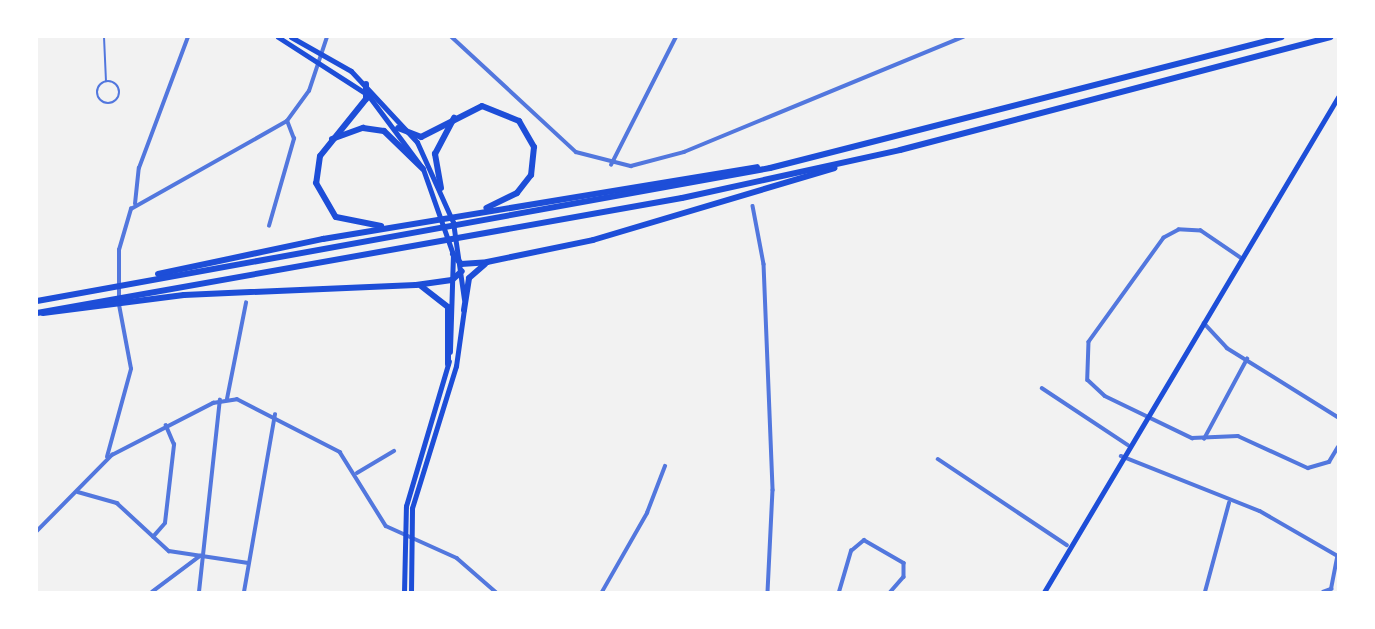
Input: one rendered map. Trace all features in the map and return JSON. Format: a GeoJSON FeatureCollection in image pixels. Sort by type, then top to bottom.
{"type":"FeatureCollection","features":[{"type":"Feature","properties":{"kind":"highway"},"geometry":{"type":"LineString","coordinates":[[37,301],[770,168],[1282,37]]}},
{"type":"Feature","properties":{"kind":"highway"},"geometry":{"type":"LineString","coordinates":[[39,312],[105,302],[416,285],[454,279],[462,267],[618,233],[900,150],[1331,37]]}},
{"type":"Feature","properties":{"kind":"highway"},"geometry":{"type":"LineString","coordinates":[[366,84],[368,95],[331,140],[316,174],[327,208],[344,222],[393,227]]}},
{"type":"Feature","properties":{"kind":"highway"},"geometry":{"type":"LineString","coordinates":[[398,128],[414,138],[457,115],[498,108],[519,121],[534,147],[531,175],[517,193],[468,214]]}},
{"type":"Feature","properties":{"kind":"highway"},"geometry":{"type":"LineString","coordinates":[[441,188],[435,154],[457,115]]}},
{"type":"Feature","properties":{"kind":"highway"},"geometry":{"type":"LineString","coordinates":[[331,140],[363,128],[384,131],[423,169]]}},
{"type":"Feature","properties":{"kind":"highway"},"geometry":{"type":"LineString","coordinates":[[105,302],[134,294],[682,198],[900,150]]}},
{"type":"Feature","properties":{"kind":"highway"},"geometry":{"type":"LineString","coordinates":[[130,283],[393,227],[770,168]]}},
{"type":"Feature","properties":{"kind":"highway"},"geometry":{"type":"LineString","coordinates":[[456,254],[462,267]]}},
{"type":"Feature","properties":{"kind":"highway"},"geometry":{"type":"LineString","coordinates":[[464,310],[469,278],[487,262]]}},
{"type":"Feature","properties":{"kind":"highway"},"geometry":{"type":"LineString","coordinates":[[416,285],[431,288],[448,307],[448,364]]}},
{"type":"Feature","properties":{"kind":"main road"},"geometry":{"type":"LineString","coordinates":[[278,37],[325,64],[368,95],[398,128],[423,169],[456,254]]}},
{"type":"Feature","properties":{"kind":"main road"},"geometry":{"type":"LineString","coordinates":[[291,37],[329,56],[366,84],[414,138],[446,200],[456,254],[448,364],[406,526],[404,592]]}},
{"type":"Feature","properties":{"kind":"main road"},"geometry":{"type":"LineString","coordinates":[[1044,592],[1067,545],[1212,311],[1338,97]]}},
{"type":"Feature","properties":{"kind":"main road"},"geometry":{"type":"LineString","coordinates":[[406,526],[456,366],[464,310],[462,267]]}},
{"type":"Feature","properties":{"kind":"main road"},"geometry":{"type":"LineString","coordinates":[[405,543],[411,592]]}},
{"type":"Feature","properties":{"kind":"street"},"geometry":{"type":"LineString","coordinates":[[107,459],[131,369],[117,279],[124,226],[135,204],[136,178],[188,37]]}},
{"type":"Feature","properties":{"kind":"street"},"geometry":{"type":"LineString","coordinates":[[135,204],[287,121],[309,91],[327,37]]}},
{"type":"Feature","properties":{"kind":"street"},"geometry":{"type":"LineString","coordinates":[[452,37],[576,152],[611,165],[648,164],[684,152],[963,37]]}},
{"type":"Feature","properties":{"kind":"street"},"geometry":{"type":"LineString","coordinates":[[611,165],[676,37]]}},
{"type":"Feature","properties":{"kind":"street"},"geometry":{"type":"LineString","coordinates":[[269,226],[294,139],[287,121]]}},
{"type":"Feature","properties":{"kind":"street"},"geometry":{"type":"LineString","coordinates":[[753,206],[764,264],[771,423],[768,592]]}},
{"type":"Feature","properties":{"kind":"street"},"geometry":{"type":"LineString","coordinates":[[1242,259],[1209,233],[1171,232],[1088,342],[1088,380],[1146,415],[1204,439],[1238,436],[1308,468],[1329,462],[1338,447]]}},
{"type":"Feature","properties":{"kind":"street"},"geometry":{"type":"LineString","coordinates":[[227,399],[246,303]]}},
{"type":"Feature","properties":{"kind":"street"},"geometry":{"type":"LineString","coordinates":[[1203,323],[1247,359],[1338,417]]}},
{"type":"Feature","properties":{"kind":"street"},"geometry":{"type":"LineString","coordinates":[[1204,439],[1247,359]]}},
{"type":"Feature","properties":{"kind":"street"},"geometry":{"type":"LineString","coordinates":[[1042,388],[1128,444]]}},
{"type":"Feature","properties":{"kind":"street"},"geometry":{"type":"LineString","coordinates":[[37,531],[78,492],[107,459],[166,426],[227,399],[275,415],[326,442],[357,473],[386,526],[457,558],[496,592]]}},
{"type":"Feature","properties":{"kind":"street"},"geometry":{"type":"LineString","coordinates":[[199,592],[220,400]]}},
{"type":"Feature","properties":{"kind":"street"},"geometry":{"type":"LineString","coordinates":[[244,592],[275,415]]}},
{"type":"Feature","properties":{"kind":"street"},"geometry":{"type":"LineString","coordinates":[[153,537],[165,523],[174,445],[166,426]]}},
{"type":"Feature","properties":{"kind":"street"},"geometry":{"type":"LineString","coordinates":[[357,473],[394,451]]}},
{"type":"Feature","properties":{"kind":"street"},"geometry":{"type":"LineString","coordinates":[[1121,456],[1229,503],[1260,511],[1338,556],[1331,589],[1324,592]]}},
{"type":"Feature","properties":{"kind":"street"},"geometry":{"type":"LineString","coordinates":[[938,459],[1067,545]]}},
{"type":"Feature","properties":{"kind":"street"},"geometry":{"type":"LineString","coordinates":[[602,592],[647,513],[665,466]]}},
{"type":"Feature","properties":{"kind":"street"},"geometry":{"type":"LineString","coordinates":[[78,492],[87,499],[114,501],[169,551],[248,563]]}},
{"type":"Feature","properties":{"kind":"street"},"geometry":{"type":"LineString","coordinates":[[1205,592],[1229,503]]}},
{"type":"Feature","properties":{"kind":"street"},"geometry":{"type":"LineString","coordinates":[[839,592],[850,551],[864,540],[904,563],[904,578],[891,592]]}},
{"type":"Feature","properties":{"kind":"street"},"geometry":{"type":"LineString","coordinates":[[152,592],[202,555]]}},
{"type":"Feature","properties":{"kind":"lane"},"geometry":{"type":"LineString","coordinates":[[104,37],[106,81],[97,92],[110,103],[119,90],[106,81]]}}]}
